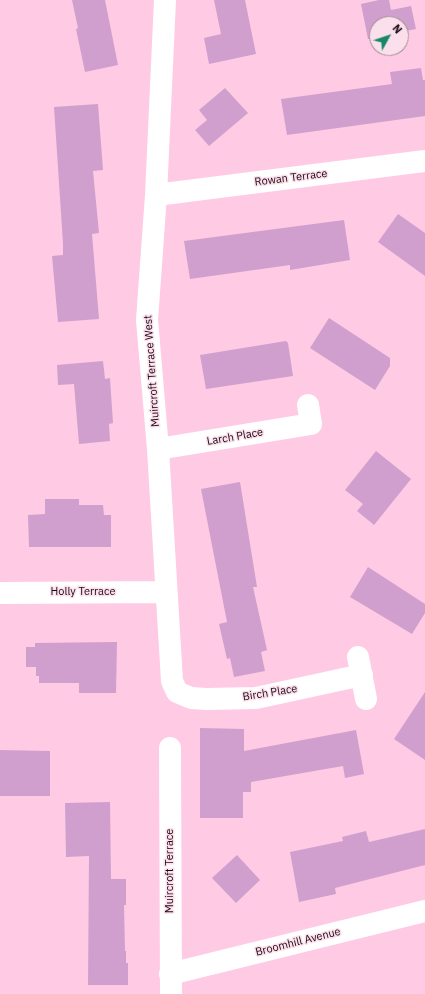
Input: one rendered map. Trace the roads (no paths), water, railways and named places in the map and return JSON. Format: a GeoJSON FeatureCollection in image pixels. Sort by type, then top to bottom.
{"type":"FeatureCollection","features":[{"type":"Feature","properties":{"kind":"street","name":"Muircroft Terrace West"},"geometry":{"type":"LineString","coordinates":[[165,0],[156,194],[146,320],[158,449],[172,681],[177,692]]}},
{"type":"Feature","properties":{"kind":"street","name":"Rowan Terrace"},"geometry":{"type":"LineString","coordinates":[[156,194],[425,161]]}},
{"type":"Feature","properties":{"kind":"street","name":"Larch Place"},"geometry":{"type":"LineString","coordinates":[[158,449],[311,423]]}},
{"type":"Feature","properties":{"kind":"street","name":"Holly Terrace"},"geometry":{"type":"LineString","coordinates":[[0,593],[166,592]]}},
{"type":"Feature","properties":{"kind":"street","name":"Birch Place"},"geometry":{"type":"LineString","coordinates":[[177,692],[191,698],[198,699],[256,698],[360,666],[366,699]]}},
{"type":"Feature","properties":{"kind":"street","name":"Muircroft Terrace"},"geometry":{"type":"LineString","coordinates":[[170,748],[170,984]]}},
{"type":"Feature","properties":{"kind":"street","name":"Broomhill Avenue"},"geometry":{"type":"LineString","coordinates":[[170,984],[425,911]]}}]}
